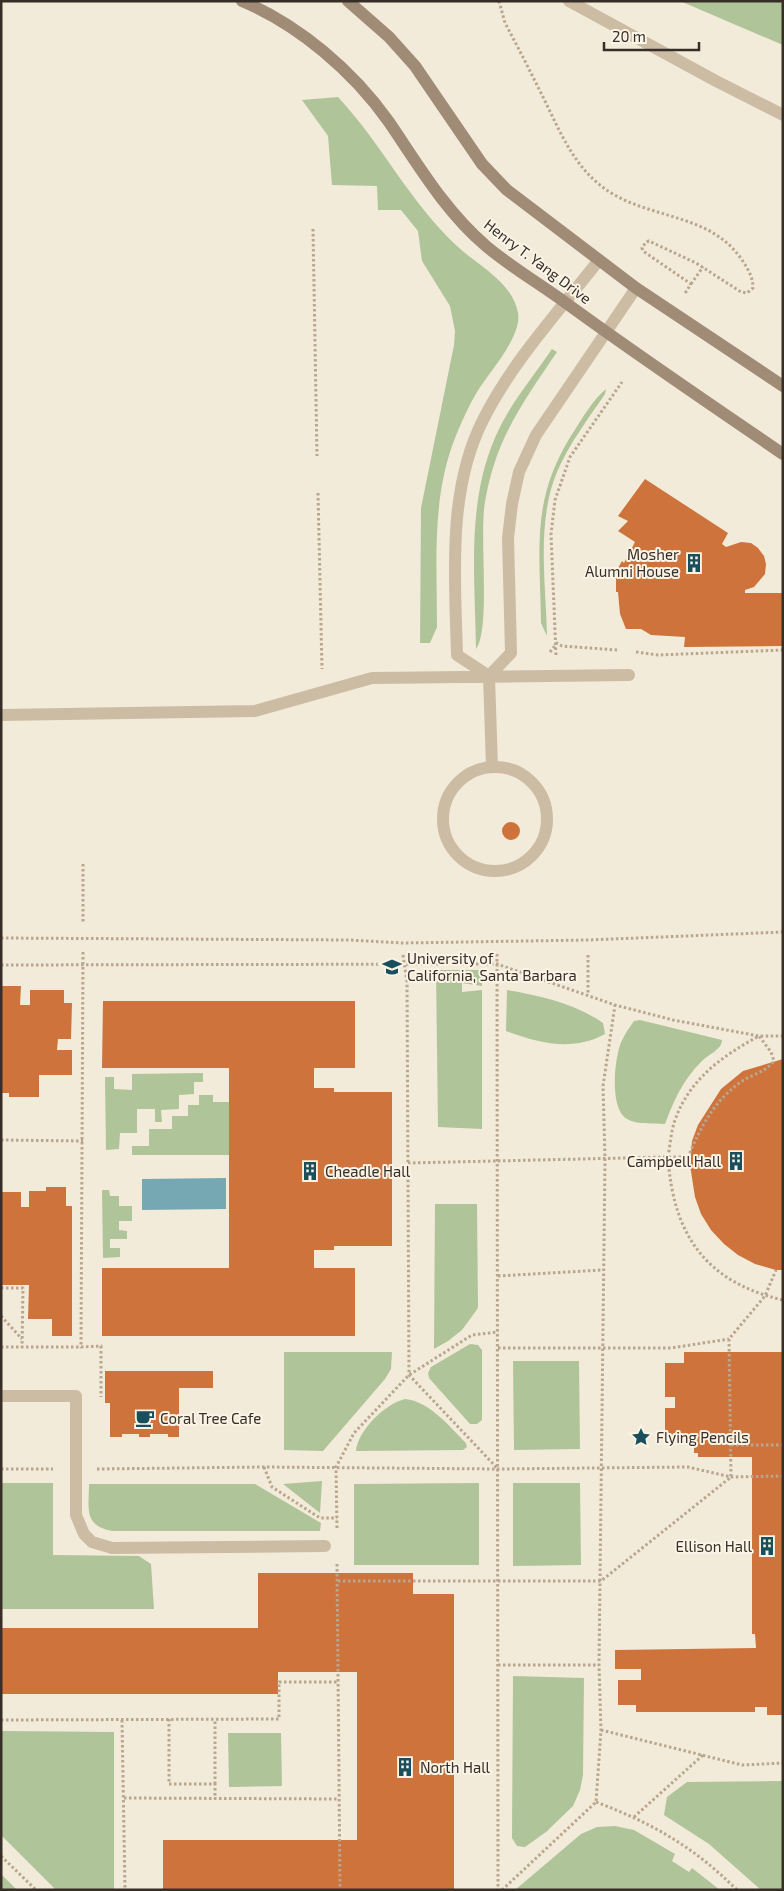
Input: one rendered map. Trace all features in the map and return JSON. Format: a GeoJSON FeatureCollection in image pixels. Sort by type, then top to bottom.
{"type":"FeatureCollection","features":[{"type":"Feature","properties":{"kind":"main road","name":"Henry T. Yang Drive"},"geometry":{"type":"LineString","coordinates":[[242,1],[280,22],[310,42],[365,92],[388,121],[435,191],[459,220],[487,246],[604,331],[783,454]]}},
{"type":"Feature","properties":{"kind":"main road"},"geometry":{"type":"LineString","coordinates":[[348,1],[389,37],[416,66],[482,164],[507,190],[636,288],[783,386]]}},
{"type":"Feature","properties":{"kind":"lane"},"geometry":{"type":"LineString","coordinates":[[569,1],[783,115]]}},
{"type":"Feature","properties":{"kind":"lane"},"geometry":{"type":"LineString","coordinates":[[489,676],[457,655],[456,538],[459,496],[469,456],[482,420],[509,376],[599,260]]}},
{"type":"Feature","properties":{"kind":"lane"},"geometry":{"type":"LineString","coordinates":[[492,767],[489,676],[511,653],[508,538],[512,504],[519,472],[536,435],[604,331],[636,288]]}},
{"type":"Feature","properties":{"kind":"lane"},"geometry":{"type":"LineString","coordinates":[[1,715],[255,711],[372,678],[629,675]]}},
{"type":"Feature","properties":{"kind":"lane"},"geometry":{"type":"LineString","coordinates":[[492,767],[508,768],[524,776],[537,787],[545,803],[548,820],[544,837],[536,852],[530,858],[523,864],[507,870],[490,872],[473,867],[458,858],[448,844],[442,827],[443,810],[448,794],[459,780],[474,771],[492,767]]}},
{"type":"Feature","properties":{"kind":"lane"},"geometry":{"type":"LineString","coordinates":[[1,1396],[76,1396],[76,1515],[78,1525],[92,1542],[112,1548],[325,1546]]}},
{"type":"Feature","properties":{"kind":"path"},"geometry":{"type":"LineString","coordinates":[[499,1],[505,23],[578,163],[592,178],[613,194],[635,204],[680,217],[709,230],[725,241],[748,269],[753,288],[747,293],[742,292],[703,267],[649,241],[646,242],[642,248],[643,251],[691,284]]}},
{"type":"Feature","properties":{"kind":"path"},"geometry":{"type":"LineString","coordinates":[[313,229],[317,456]]}},
{"type":"Feature","properties":{"kind":"path"},"geometry":{"type":"LineString","coordinates":[[683,296],[703,267]]}},
{"type":"Feature","properties":{"kind":"path"},"geometry":{"type":"LineString","coordinates":[[556,655],[551,534],[555,500],[570,458],[622,382]]}},
{"type":"Feature","properties":{"kind":"path"},"geometry":{"type":"LineString","coordinates":[[318,493],[322,670],[331,669]]}},
{"type":"Feature","properties":{"kind":"path"},"geometry":{"type":"LineString","coordinates":[[557,643],[562,646],[623,651]]}},
{"type":"Feature","properties":{"kind":"path"},"geometry":{"type":"LineString","coordinates":[[550,652],[557,643]]}},
{"type":"Feature","properties":{"kind":"path"},"geometry":{"type":"LineString","coordinates":[[632,652],[658,655],[783,650]]}},
{"type":"Feature","properties":{"kind":"path"},"geometry":{"type":"LineString","coordinates":[[83,864],[83,924]]}},
{"type":"Feature","properties":{"kind":"path"},"geometry":{"type":"LineString","coordinates":[[1,938],[349,940],[403,943],[588,940],[783,932]]}},
{"type":"Feature","properties":{"kind":"path"},"geometry":{"type":"LineString","coordinates":[[81,1347],[83,952]]}},
{"type":"Feature","properties":{"kind":"path"},"geometry":{"type":"LineString","coordinates":[[497,954],[500,1890]]}},
{"type":"Feature","properties":{"kind":"path"},"geometry":{"type":"LineString","coordinates":[[403,955],[407,982],[409,1375],[498,1469]]}},
{"type":"Feature","properties":{"kind":"path"},"geometry":{"type":"LineString","coordinates":[[588,955],[588,995]]}},
{"type":"Feature","properties":{"kind":"path"},"geometry":{"type":"LineString","coordinates":[[1,965],[497,964],[614,1005],[673,1020],[759,1036],[783,1036]]}},
{"type":"Feature","properties":{"kind":"path"},"geometry":{"type":"LineString","coordinates":[[500,1890],[596,1802],[601,1730],[599,1665],[603,1349],[603,1086],[614,1005]]}},
{"type":"Feature","properties":{"kind":"path"},"geometry":{"type":"LineString","coordinates":[[408,1164],[689,1157],[715,1104],[739,1083],[769,1068],[774,1061],[771,1052],[759,1036]]}},
{"type":"Feature","properties":{"kind":"path"},"geometry":{"type":"LineString","coordinates":[[759,1036],[727,1053],[694,1084],[674,1122],[668,1157],[670,1187],[682,1226],[704,1259],[733,1282],[765,1296],[783,1300]]}},
{"type":"Feature","properties":{"kind":"path"},"geometry":{"type":"LineString","coordinates":[[1,1140],[83,1141]]}},
{"type":"Feature","properties":{"kind":"path"},"geometry":{"type":"LineString","coordinates":[[498,1276],[602,1270]]}},
{"type":"Feature","properties":{"kind":"path"},"geometry":{"type":"LineString","coordinates":[[731,1477],[729,1339],[765,1296],[776,1270]]}},
{"type":"Feature","properties":{"kind":"path"},"geometry":{"type":"LineString","coordinates":[[1,1288],[23,1288],[22,1346]]}},
{"type":"Feature","properties":{"kind":"path"},"geometry":{"type":"LineString","coordinates":[[1,1316],[23,1339]]}},
{"type":"Feature","properties":{"kind":"path"},"geometry":{"type":"LineString","coordinates":[[337,1536],[336,1467],[354,1433],[409,1375],[472,1335],[498,1332]]}},
{"type":"Feature","properties":{"kind":"path"},"geometry":{"type":"LineString","coordinates":[[498,1348],[672,1348],[729,1339]]}},
{"type":"Feature","properties":{"kind":"path"},"geometry":{"type":"LineString","coordinates":[[1,1347],[101,1346],[101,1403]]}},
{"type":"Feature","properties":{"kind":"path"},"geometry":{"type":"LineString","coordinates":[[731,1445],[783,1445]]}},
{"type":"Feature","properties":{"kind":"path"},"geometry":{"type":"LineString","coordinates":[[101,1460],[101,1469]]}},
{"type":"Feature","properties":{"kind":"path"},"geometry":{"type":"LineString","coordinates":[[264,1467],[272,1487],[320,1518],[337,1518]]}},
{"type":"Feature","properties":{"kind":"path"},"geometry":{"type":"LineString","coordinates":[[1,1469],[264,1467],[601,1469],[688,1467],[731,1477],[783,1476]]}},
{"type":"Feature","properties":{"kind":"path"},"geometry":{"type":"LineString","coordinates":[[338,1581],[601,1581],[731,1477]]}},
{"type":"Feature","properties":{"kind":"path"},"geometry":{"type":"LineString","coordinates":[[337,1554],[340,1890]]}},
{"type":"Feature","properties":{"kind":"path"},"geometry":{"type":"LineString","coordinates":[[498,1665],[599,1665]]}},
{"type":"Feature","properties":{"kind":"path"},"geometry":{"type":"LineString","coordinates":[[1,1720],[279,1719],[279,1682],[338,1682]]}},
{"type":"Feature","properties":{"kind":"path"},"geometry":{"type":"LineString","coordinates":[[122,1720],[125,1890]]}},
{"type":"Feature","properties":{"kind":"path"},"geometry":{"type":"LineString","coordinates":[[169,1720],[169,1784],[215,1784]]}},
{"type":"Feature","properties":{"kind":"path"},"geometry":{"type":"LineString","coordinates":[[215,1720],[215,1799]]}},
{"type":"Feature","properties":{"kind":"path"},"geometry":{"type":"LineString","coordinates":[[601,1730],[742,1765],[783,1763]]}},
{"type":"Feature","properties":{"kind":"path"},"geometry":{"type":"LineString","coordinates":[[634,1816],[703,1755]]}},
{"type":"Feature","properties":{"kind":"path"},"geometry":{"type":"LineString","coordinates":[[124,1798],[339,1799]]}},
{"type":"Feature","properties":{"kind":"path"},"geometry":{"type":"LineString","coordinates":[[596,1802],[634,1816],[674,1838],[737,1890]]}},
{"type":"Feature","properties":{"kind":"path"},"geometry":{"type":"LineString","coordinates":[[1,1856],[36,1890]]}},
{"type":"Feature","properties":{"kind":"green space"},"geometry":{"type":"Polygon","coordinates":[[[680,1],[783,1],[783,45],[680,1]]]}},
{"type":"Feature","properties":{"kind":"green space"},"geometry":{"type":"Polygon","coordinates":[[[338,97],[369,134],[425,212],[458,247],[502,284],[515,302],[518,313],[515,333],[504,354],[471,402],[449,456],[439,504],[437,528],[437,627],[430,643],[420,643],[421,508],[454,345],[455,331],[450,306],[422,261],[418,231],[401,210],[378,210],[377,186],[332,185],[328,136],[302,100],[338,97]]]}},
{"type":"Feature","properties":{"kind":"green space"},"geometry":{"type":"Polygon","coordinates":[[[552,349],[557,352],[512,422],[503,440],[490,479],[485,502],[483,536],[483,622],[476,649],[475,535],[482,479],[501,425],[552,349]]]}},
{"type":"Feature","properties":{"kind":"green space"},"geometry":{"type":"Polygon","coordinates":[[[606,389],[605,394],[567,452],[550,491],[544,532],[547,636],[541,623],[540,545],[544,499],[561,453],[590,407],[606,389]]]}},
{"type":"Feature","properties":{"kind":"green space"},"geometry":{"type":"Polygon","coordinates":[[[436,970],[482,970],[482,986],[462,983],[462,992],[482,990],[482,1129],[438,1127],[436,970]]]}},
{"type":"Feature","properties":{"kind":"green space"},"geometry":{"type":"Polygon","coordinates":[[[507,990],[545,998],[581,1010],[603,1023],[605,1034],[593,1040],[580,1043],[556,1044],[506,1031],[507,990]]]}},
{"type":"Feature","properties":{"kind":"green space"},"geometry":{"type":"Polygon","coordinates":[[[640,1020],[722,1040],[720,1047],[701,1062],[684,1083],[665,1124],[631,1121],[622,1114],[618,1107],[615,1079],[619,1049],[624,1036],[634,1021],[640,1020]]]}},
{"type":"Feature","properties":{"kind":"green space"},"geometry":{"type":"Polygon","coordinates":[[[203,1073],[203,1082],[194,1082],[194,1094],[179,1095],[179,1109],[161,1110],[162,1122],[155,1122],[155,1109],[137,1109],[137,1133],[120,1133],[119,1149],[106,1150],[105,1077],[114,1077],[114,1089],[132,1090],[132,1074],[203,1073]]]}},
{"type":"Feature","properties":{"kind":"green space"},"geometry":{"type":"Polygon","coordinates":[[[199,1095],[213,1095],[213,1102],[230,1102],[229,1155],[132,1155],[132,1146],[149,1146],[149,1129],[172,1129],[172,1116],[188,1116],[188,1105],[199,1105],[199,1095]]]}},
{"type":"Feature","properties":{"kind":"green space"},"geometry":{"type":"Polygon","coordinates":[[[102,1190],[109,1190],[110,1196],[119,1196],[119,1206],[132,1206],[132,1221],[119,1221],[119,1230],[127,1231],[127,1239],[110,1239],[110,1248],[120,1248],[120,1257],[103,1258],[102,1190]]]}},
{"type":"Feature","properties":{"kind":"green space"},"geometry":{"type":"Polygon","coordinates":[[[435,1204],[477,1204],[478,1308],[462,1330],[434,1349],[435,1204]]]}},
{"type":"Feature","properties":{"kind":"green space"},"geometry":{"type":"Polygon","coordinates":[[[470,1344],[478,1345],[482,1350],[482,1420],[477,1424],[470,1424],[429,1378],[428,1373],[431,1367],[470,1344]]]}},
{"type":"Feature","properties":{"kind":"green space"},"geometry":{"type":"Polygon","coordinates":[[[284,1352],[392,1352],[391,1369],[385,1379],[323,1451],[284,1450],[284,1352]]]}},
{"type":"Feature","properties":{"kind":"green space"},"geometry":{"type":"Polygon","coordinates":[[[513,1361],[579,1361],[580,1449],[514,1450],[513,1361]]]}},
{"type":"Feature","properties":{"kind":"green space"},"geometry":{"type":"Polygon","coordinates":[[[405,1399],[422,1404],[431,1410],[466,1443],[467,1447],[463,1450],[356,1451],[362,1435],[374,1419],[389,1406],[405,1399]]]}},
{"type":"Feature","properties":{"kind":"green space"},"geometry":{"type":"Polygon","coordinates":[[[322,1481],[320,1513],[283,1484],[322,1481]]]}},
{"type":"Feature","properties":{"kind":"green space"},"geometry":{"type":"Polygon","coordinates":[[[1,1483],[53,1483],[53,1555],[139,1556],[151,1564],[154,1609],[1,1609],[1,1483]]]}},
{"type":"Feature","properties":{"kind":"green space"},"geometry":{"type":"Polygon","coordinates":[[[479,1483],[479,1565],[354,1565],[354,1484],[479,1483]]]}},
{"type":"Feature","properties":{"kind":"green space"},"geometry":{"type":"Polygon","coordinates":[[[513,1483],[580,1483],[581,1565],[513,1566],[513,1483]]]}},
{"type":"Feature","properties":{"kind":"green space"},"geometry":{"type":"Polygon","coordinates":[[[89,1484],[255,1484],[321,1523],[320,1531],[112,1531],[96,1525],[92,1520],[89,1508],[89,1484]]]}},
{"type":"Feature","properties":{"kind":"green space"},"geometry":{"type":"Polygon","coordinates":[[[513,1676],[584,1678],[583,1775],[580,1790],[573,1806],[546,1832],[525,1847],[517,1846],[512,1838],[513,1676]]]}},
{"type":"Feature","properties":{"kind":"green space"},"geometry":{"type":"Polygon","coordinates":[[[1,1731],[114,1732],[114,1890],[56,1890],[1,1835],[1,1731]]]}},
{"type":"Feature","properties":{"kind":"green space"},"geometry":{"type":"Polygon","coordinates":[[[228,1733],[281,1733],[282,1786],[229,1787],[228,1733]]]}},
{"type":"Feature","properties":{"kind":"green space"},"geometry":{"type":"Polygon","coordinates":[[[783,1781],[783,1890],[761,1890],[709,1844],[664,1815],[667,1797],[687,1782],[783,1781]]]}},
{"type":"Feature","properties":{"kind":"green space"},"geometry":{"type":"Polygon","coordinates":[[[615,1826],[634,1830],[675,1854],[672,1861],[689,1872],[692,1868],[720,1890],[515,1890],[581,1834],[597,1827],[615,1826]]]}},
{"type":"Feature","properties":{"kind":"green space"},"geometry":{"type":"Polygon","coordinates":[[[1,1874],[17,1890],[1,1890],[1,1874]]]}},
{"type":"Feature","properties":{"kind":"water"},"geometry":{"type":"Polygon","coordinates":[[[226,1178],[226,1209],[142,1210],[142,1179],[226,1178]]]}},
{"type":"Feature","properties":{"kind":"building","name":"Mosher Alumni House"},"geometry":{"type":"Polygon","coordinates":[[[645,479],[728,533],[722,544],[726,547],[741,542],[751,543],[758,548],[764,556],[766,564],[765,574],[754,587],[745,590],[745,593],[783,593],[783,646],[684,647],[685,637],[651,635],[641,629],[626,629],[620,614],[616,579],[613,577],[622,561],[624,563],[635,542],[618,531],[628,521],[618,516],[645,479]]]}},
{"type":"Feature","properties":{"kind":"building"},"geometry":{"type":"Polygon","coordinates":[[[507,822],[515,822],[520,827],[518,838],[507,840],[502,835],[502,827],[507,822]]]}},
{"type":"Feature","properties":{"kind":"building"},"geometry":{"type":"Polygon","coordinates":[[[2,986],[21,986],[20,1005],[30,1005],[30,990],[64,990],[64,1003],[72,1003],[71,1039],[58,1039],[57,1050],[72,1050],[72,1075],[39,1075],[39,1097],[9,1097],[9,1093],[1,1093],[2,986]]]}},
{"type":"Feature","properties":{"kind":"building","name":"Cheadle Hall"},"geometry":{"type":"Polygon","coordinates":[[[103,1001],[355,1001],[355,1068],[314,1068],[314,1088],[334,1088],[334,1092],[392,1092],[392,1246],[334,1246],[334,1250],[314,1250],[314,1268],[355,1268],[355,1336],[102,1336],[102,1268],[229,1268],[229,1068],[102,1068],[103,1001]]]}},
{"type":"Feature","properties":{"kind":"building","name":"Campbell Hall"},"geometry":{"type":"Polygon","coordinates":[[[783,1059],[783,1270],[776,1270],[755,1264],[738,1255],[711,1230],[701,1214],[695,1197],[690,1165],[692,1141],[698,1125],[721,1089],[743,1071],[783,1059]]]}},
{"type":"Feature","properties":{"kind":"building"},"geometry":{"type":"Polygon","coordinates":[[[46,1187],[66,1187],[66,1206],[72,1206],[72,1336],[52,1336],[52,1319],[28,1319],[29,1285],[1,1285],[1,1192],[21,1192],[21,1207],[29,1207],[29,1191],[46,1191],[46,1187]]]}},
{"type":"Feature","properties":{"kind":"building","name":"Ellison Hall"},"geometry":{"type":"Polygon","coordinates":[[[684,1352],[783,1352],[783,1715],[767,1715],[767,1707],[755,1707],[755,1712],[636,1712],[636,1705],[618,1705],[618,1680],[641,1680],[641,1669],[615,1669],[615,1650],[756,1648],[755,1634],[752,1634],[752,1457],[698,1457],[698,1453],[694,1453],[694,1439],[665,1441],[665,1408],[675,1408],[675,1397],[665,1397],[665,1363],[684,1363],[684,1352]]]}},
{"type":"Feature","properties":{"kind":"building","name":"Coral Tree Cafe"},"geometry":{"type":"Polygon","coordinates":[[[105,1371],[213,1371],[213,1388],[179,1388],[179,1437],[168,1437],[168,1434],[150,1434],[150,1437],[139,1437],[139,1434],[122,1434],[122,1437],[110,1437],[110,1403],[105,1403],[105,1371]]]}},
{"type":"Feature","properties":{"kind":"building","name":"North Hall"},"geometry":{"type":"Polygon","coordinates":[[[258,1573],[413,1573],[413,1594],[454,1594],[454,1890],[163,1890],[163,1840],[357,1840],[357,1672],[278,1672],[278,1694],[1,1694],[1,1628],[258,1628],[258,1573]]]}},
{"type":"Feature","properties":{"kind":"place","name":"Mosher Alumni House"},"geometry":{"type":"Point","coordinates":[694,563]}},
{"type":"Feature","properties":{"kind":"place","name":"University of California, Santa Barbara"},"geometry":{"type":"Point","coordinates":[392,967]}},
{"type":"Feature","properties":{"kind":"place","name":"Campbell Hall"},"geometry":{"type":"Point","coordinates":[736,1161]}},
{"type":"Feature","properties":{"kind":"place","name":"Cheadle Hall"},"geometry":{"type":"Point","coordinates":[310,1171]}},
{"type":"Feature","properties":{"kind":"place","name":"Coral Tree Cafe"},"geometry":{"type":"Point","coordinates":[145,1418]}},
{"type":"Feature","properties":{"kind":"place","name":"Flying Pencils"},"geometry":{"type":"Point","coordinates":[641,1437]}},
{"type":"Feature","properties":{"kind":"place","name":"Ellison Hall"},"geometry":{"type":"Point","coordinates":[767,1546]}},
{"type":"Feature","properties":{"kind":"place","name":"North Hall"},"geometry":{"type":"Point","coordinates":[405,1767]}}]}
